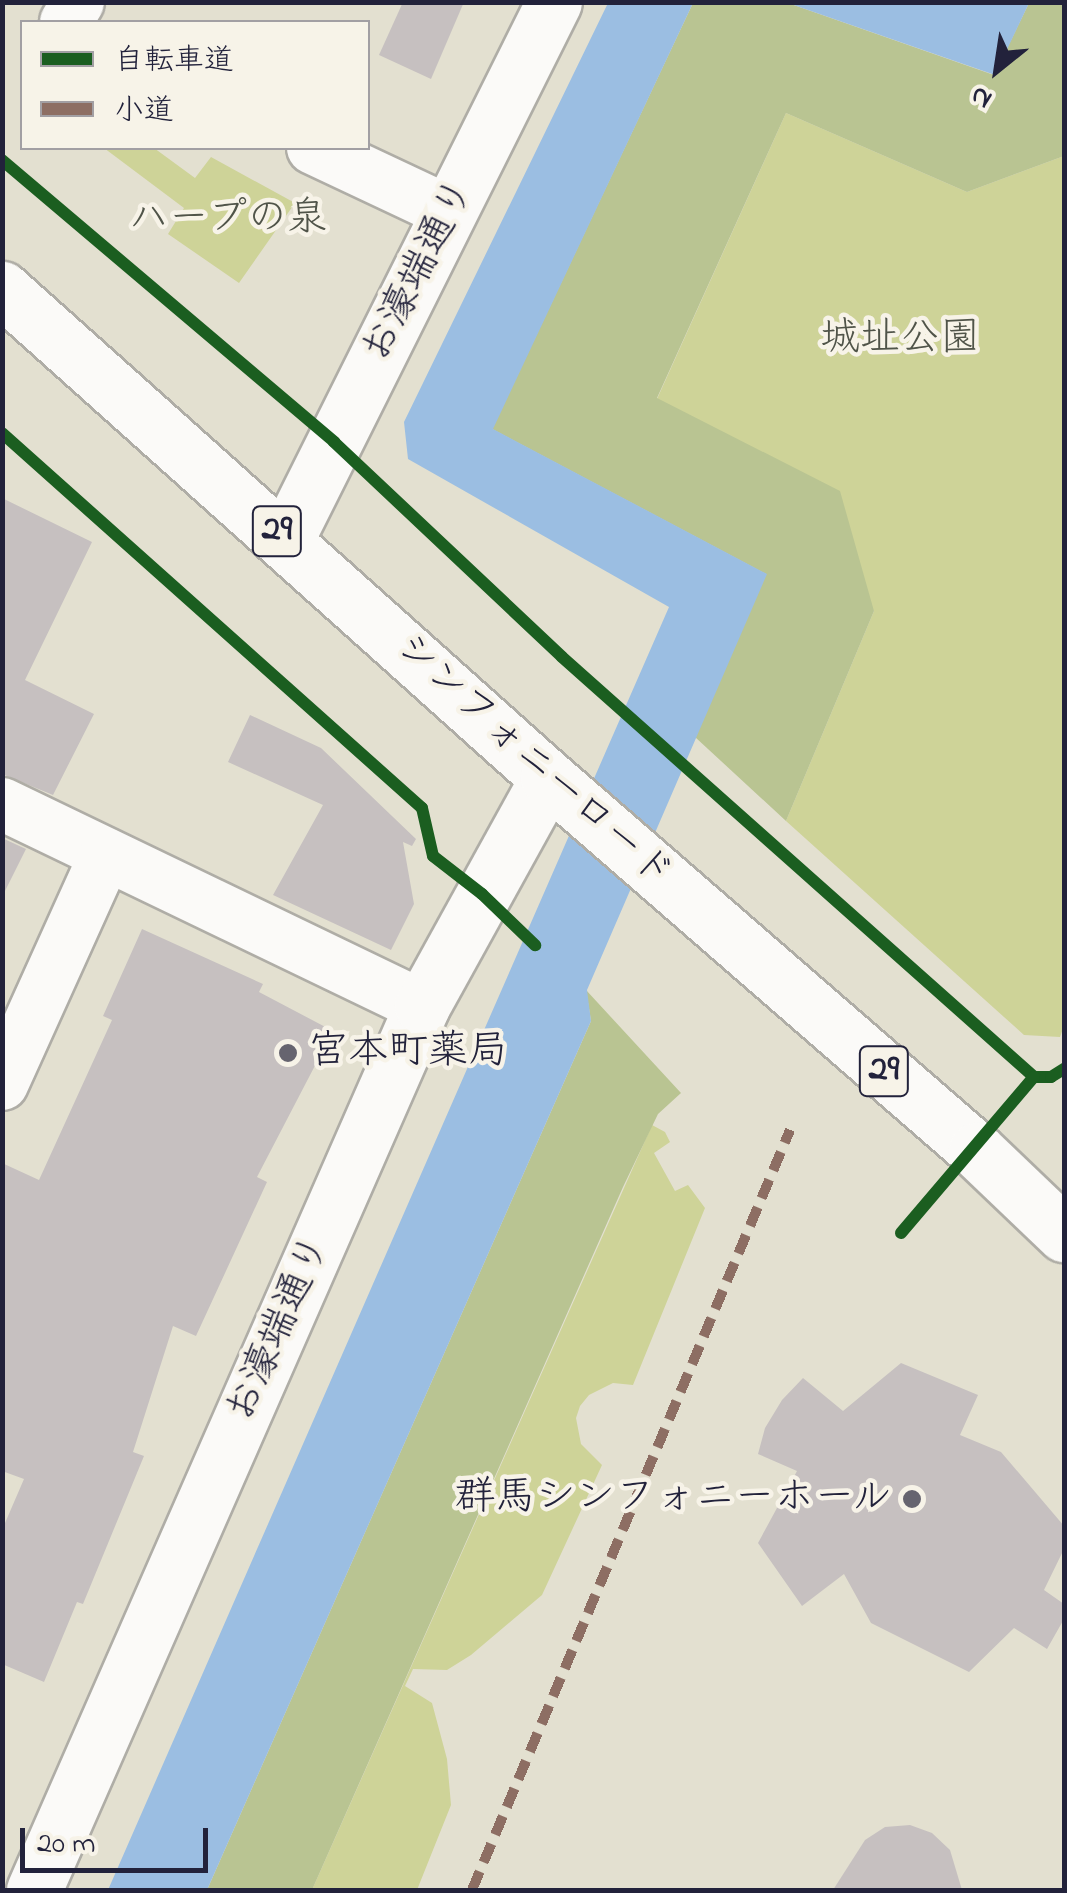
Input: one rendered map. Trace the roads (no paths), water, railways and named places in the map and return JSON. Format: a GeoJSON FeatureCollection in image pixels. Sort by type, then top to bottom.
{"type":"FeatureCollection","features":[{"type":"Feature","properties":{"kind":"street","name":"お濠端通り"},"geometry":{"type":"LineString","coordinates":[[286,539],[554,2]]}},
{"type":"Feature","properties":{"kind":"street"},"geometry":{"type":"LineString","coordinates":[[317,150],[449,212]]}},
{"type":"Feature","properties":{"kind":"street","name":"シンフォニーロード"},"geometry":{"type":"LineString","coordinates":[[2,289],[286,539],[548,778],[976,1150],[1064,1234]]}},
{"type":"Feature","properties":{"kind":"street","name":"お濠端通り"},"geometry":{"type":"LineString","coordinates":[[31,1890],[422,1006],[548,778]]}},
{"type":"Feature","properties":{"kind":"street"},"geometry":{"type":"LineString","coordinates":[[2,804],[422,1006]]}},
{"type":"Feature","properties":{"kind":"street"},"geometry":{"type":"LineString","coordinates":[[2,1084],[106,854]]}},
{"type":"Feature","properties":{"kind":"street"},"geometry":{"type":"LineString","coordinates":[[2,1879],[31,1890]]}},
{"type":"Feature","properties":{"kind":"water"},"geometry":{"type":"Polygon","coordinates":[[[608,3],[693,3],[493,429],[767,574],[587,990],[591,1021],[207,1890],[108,1890],[669,607],[408,459],[404,422],[608,3]]]}},
{"type":"Feature","properties":{"kind":"water"},"geometry":{"type":"Polygon","coordinates":[[[788,3],[1029,3],[995,75],[788,3]]]}},
{"type":"Feature","properties":{"kind":"place","name":"宮本町薬局"},"geometry":{"type":"Point","coordinates":[288,1053]}},
{"type":"Feature","properties":{"kind":"place","name":"群馬シンフォニーホール"},"geometry":{"type":"Point","coordinates":[912,1499]}},
{"type":"Feature","properties":{"kind":"park label","name":"ハープの泉"},"geometry":{"type":"Point","coordinates":[228,220]}},
{"type":"Feature","properties":{"kind":"park label","name":"城址公園"},"geometry":{"type":"Point","coordinates":[900,340]}}]}
